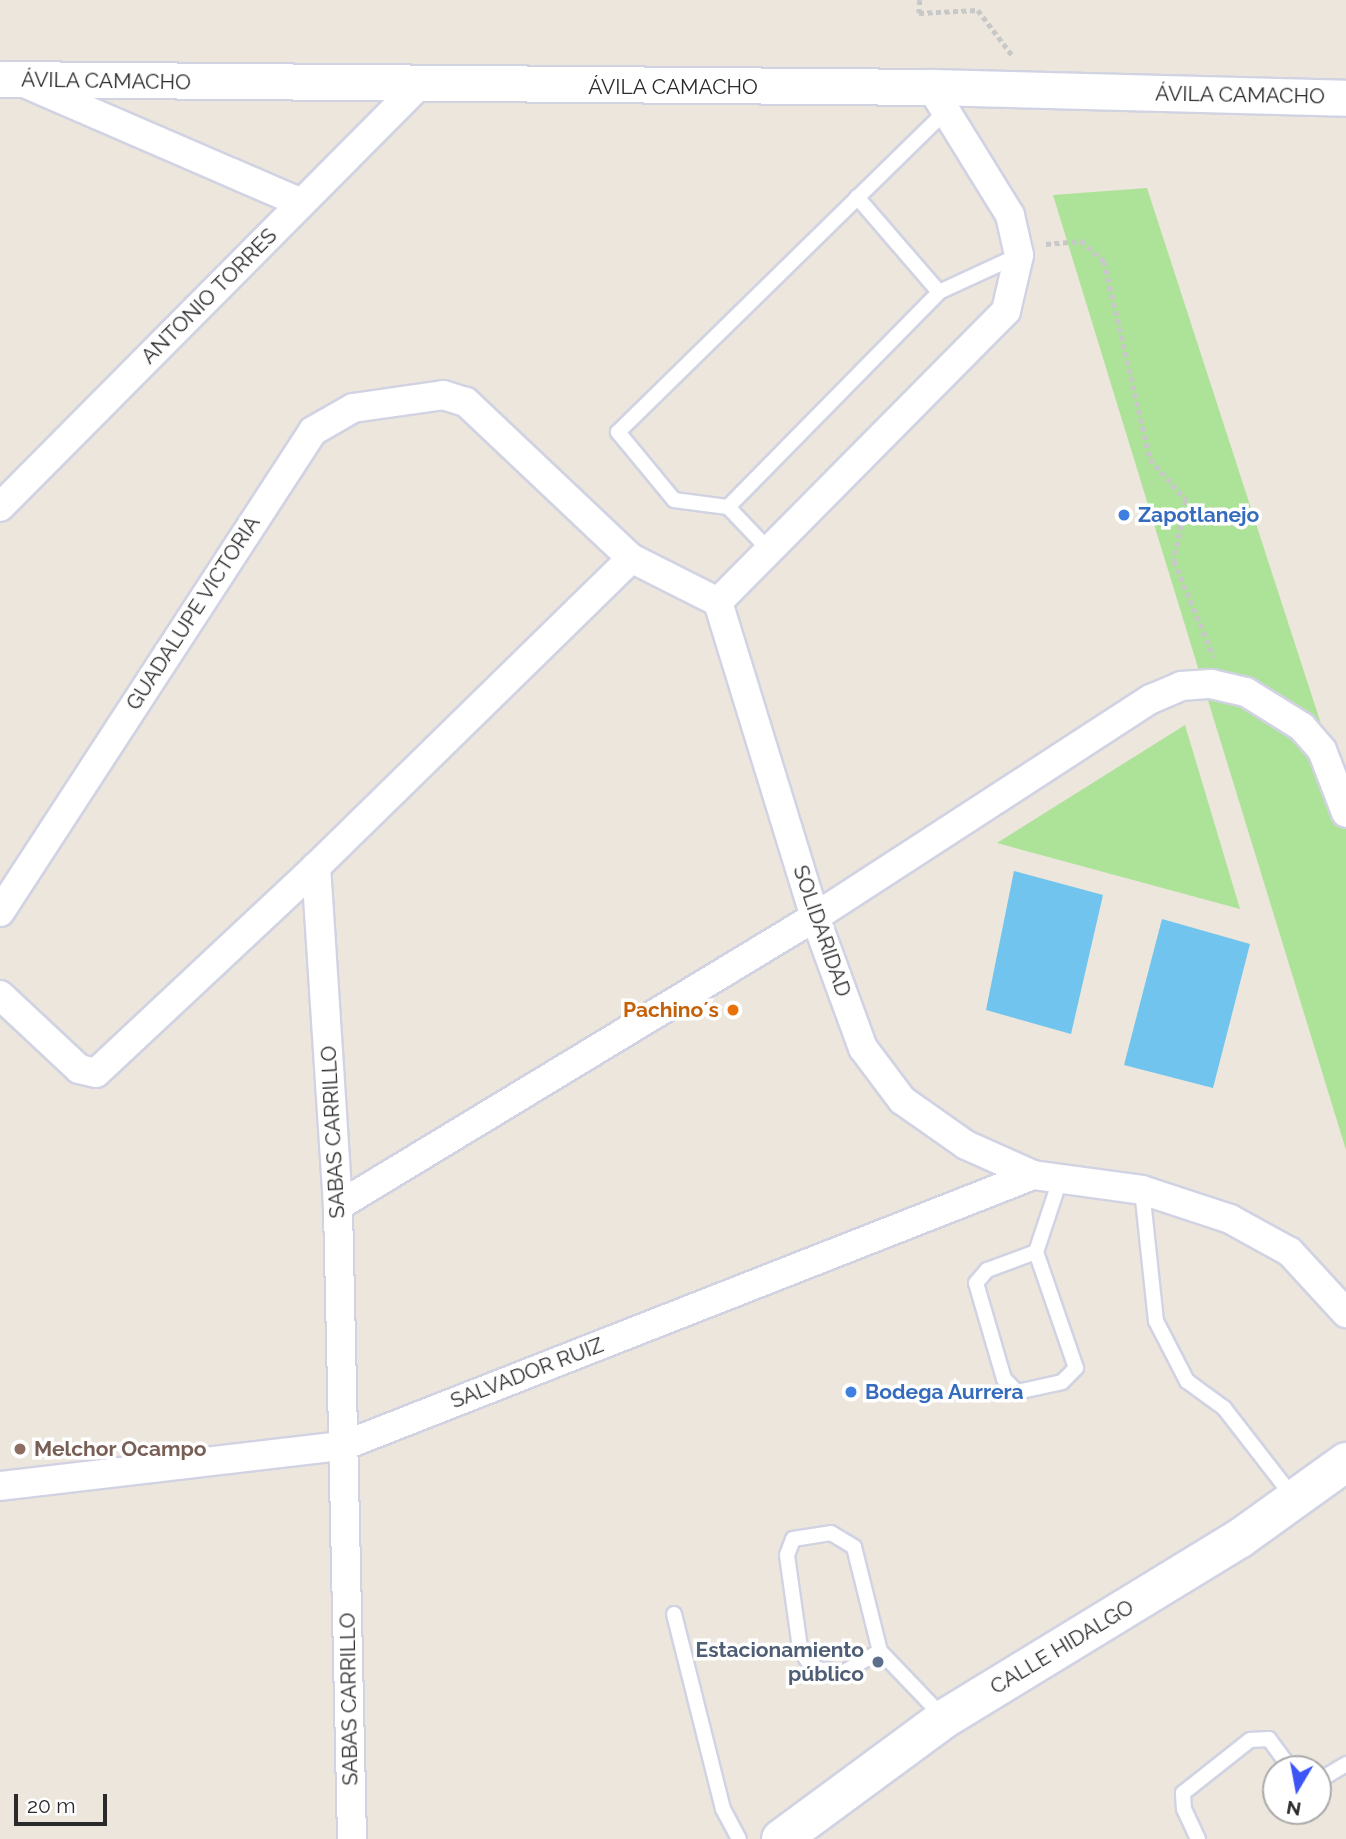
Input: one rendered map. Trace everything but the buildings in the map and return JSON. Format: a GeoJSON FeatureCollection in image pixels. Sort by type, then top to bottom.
{"type":"FeatureCollection","features":[{"type":"Feature","properties":{"kind":"main road","name":"CALLE HIDALGO"},"geometry":{"type":"LineString","coordinates":[[781,1839],[944,1719],[1296,1501],[1346,1462]]}},
{"type":"Feature","properties":{"kind":"street","name":"ÁVILA CAMACHO"},"geometry":{"type":"LineString","coordinates":[[9,80],[418,86],[939,99],[1039,90],[1346,98]]}},
{"type":"Feature","properties":{"kind":"street"},"geometry":{"type":"LineString","coordinates":[[9,80],[301,203]]}},
{"type":"Feature","properties":{"kind":"street","name":"ANTONIO TORRES"},"geometry":{"type":"LineString","coordinates":[[0,507],[418,86]]}},
{"type":"Feature","properties":{"kind":"street"},"geometry":{"type":"LineString","coordinates":[[0,995],[79,1069],[96,1073],[316,867],[631,558],[718,602],[1006,311],[1018,255],[1010,215],[939,99]]}},
{"type":"Feature","properties":{"kind":"street","name":"GUADALUPE VICTORIA"},"geometry":{"type":"LineString","coordinates":[[0,912],[313,431],[353,408],[443,395],[466,402],[631,558]]}},
{"type":"Feature","properties":{"kind":"street","name":"SOLIDARIDAD"},"geometry":{"type":"LineString","coordinates":[[718,602],[815,917],[863,1048],[902,1100],[966,1145],[1047,1177],[1142,1190],[1230,1219],[1290,1252],[1346,1313]]}},
{"type":"Feature","properties":{"kind":"street"},"geometry":{"type":"LineString","coordinates":[[338,1206],[815,917],[1151,699],[1181,686],[1226,687],[1246,692],[1302,727],[1322,751],[1346,813]]}},
{"type":"Feature","properties":{"kind":"street","name":"SABAS CARRILLO"},"geometry":{"type":"LineString","coordinates":[[316,867],[338,1206],[352,1839]]}},
{"type":"Feature","properties":{"kind":"street","name":"SALVADOR RUIZ"},"geometry":{"type":"LineString","coordinates":[[0,1486],[343,1446],[1047,1177]]}},
{"type":"Feature","properties":{"kind":"lane"},"geometry":{"type":"LineString","coordinates":[[769,550],[728,507],[674,500],[618,432],[857,197],[939,99]]}},
{"type":"Feature","properties":{"kind":"lane"},"geometry":{"type":"LineString","coordinates":[[857,197],[939,292]]}},
{"type":"Feature","properties":{"kind":"lane"},"geometry":{"type":"LineString","coordinates":[[728,507],[939,292],[1018,255]]}},
{"type":"Feature","properties":{"kind":"lane"},"geometry":{"type":"LineString","coordinates":[[1036,1252],[987,1270],[976,1283],[1004,1379],[1017,1392],[1062,1382],[1076,1368],[1036,1252],[1047,1177]]}},
{"type":"Feature","properties":{"kind":"lane"},"geometry":{"type":"LineString","coordinates":[[1142,1190],[1156,1321],[1187,1381],[1224,1408],[1296,1501]]}},
{"type":"Feature","properties":{"kind":"lane"},"geometry":{"type":"LineString","coordinates":[[880,1651],[844,1672],[817,1669],[807,1660],[800,1648],[787,1555],[793,1539],[831,1533],[854,1547],[880,1651],[944,1719]]}},
{"type":"Feature","properties":{"kind":"lane"},"geometry":{"type":"LineString","coordinates":[[674,1614],[723,1809],[739,1839]]}},
{"type":"Feature","properties":{"kind":"lane"},"geometry":{"type":"LineString","coordinates":[[1198,1839],[1184,1809],[1184,1793],[1250,1740],[1269,1739],[1281,1755]]}},
{"type":"Feature","properties":{"kind":"path"},"geometry":{"type":"LineString","coordinates":[[920,0],[919,13],[978,10],[1039,90]]}},
{"type":"Feature","properties":{"kind":"path"},"geometry":{"type":"LineString","coordinates":[[1018,255],[1051,243],[1081,241],[1104,261],[1150,459],[1186,500],[1174,561],[1226,687]]}},
{"type":"Feature","properties":{"kind":"green space"},"geometry":{"type":"Polygon","coordinates":[[[1147,188],[1346,801],[1346,1150],[1053,195],[1147,188]]]}},
{"type":"Feature","properties":{"kind":"green space"},"geometry":{"type":"Polygon","coordinates":[[[1185,725],[1240,909],[997,843],[1185,725]]]}},
{"type":"Feature","properties":{"kind":"water"},"geometry":{"type":"Polygon","coordinates":[[[1014,871],[1103,895],[1071,1034],[986,1010],[1014,871]]]}},
{"type":"Feature","properties":{"kind":"water"},"geometry":{"type":"Polygon","coordinates":[[[1162,919],[1250,944],[1213,1088],[1124,1065],[1162,919]]]}},
{"type":"Feature","properties":{"kind":"place","name":"Zapotlanejo"},"geometry":{"type":"Point","coordinates":[1124,515]}},
{"type":"Feature","properties":{"kind":"place","name":"Pachino´s"},"geometry":{"type":"Point","coordinates":[733,1010]}},
{"type":"Feature","properties":{"kind":"place","name":"Bodega Aurrera"},"geometry":{"type":"Point","coordinates":[851,1392]}},
{"type":"Feature","properties":{"kind":"place","name":"Melchor Ocampo"},"geometry":{"type":"Point","coordinates":[20,1449]}},
{"type":"Feature","properties":{"kind":"place","name":"Estacionamiento público"},"geometry":{"type":"Point","coordinates":[878,1662]}}]}
